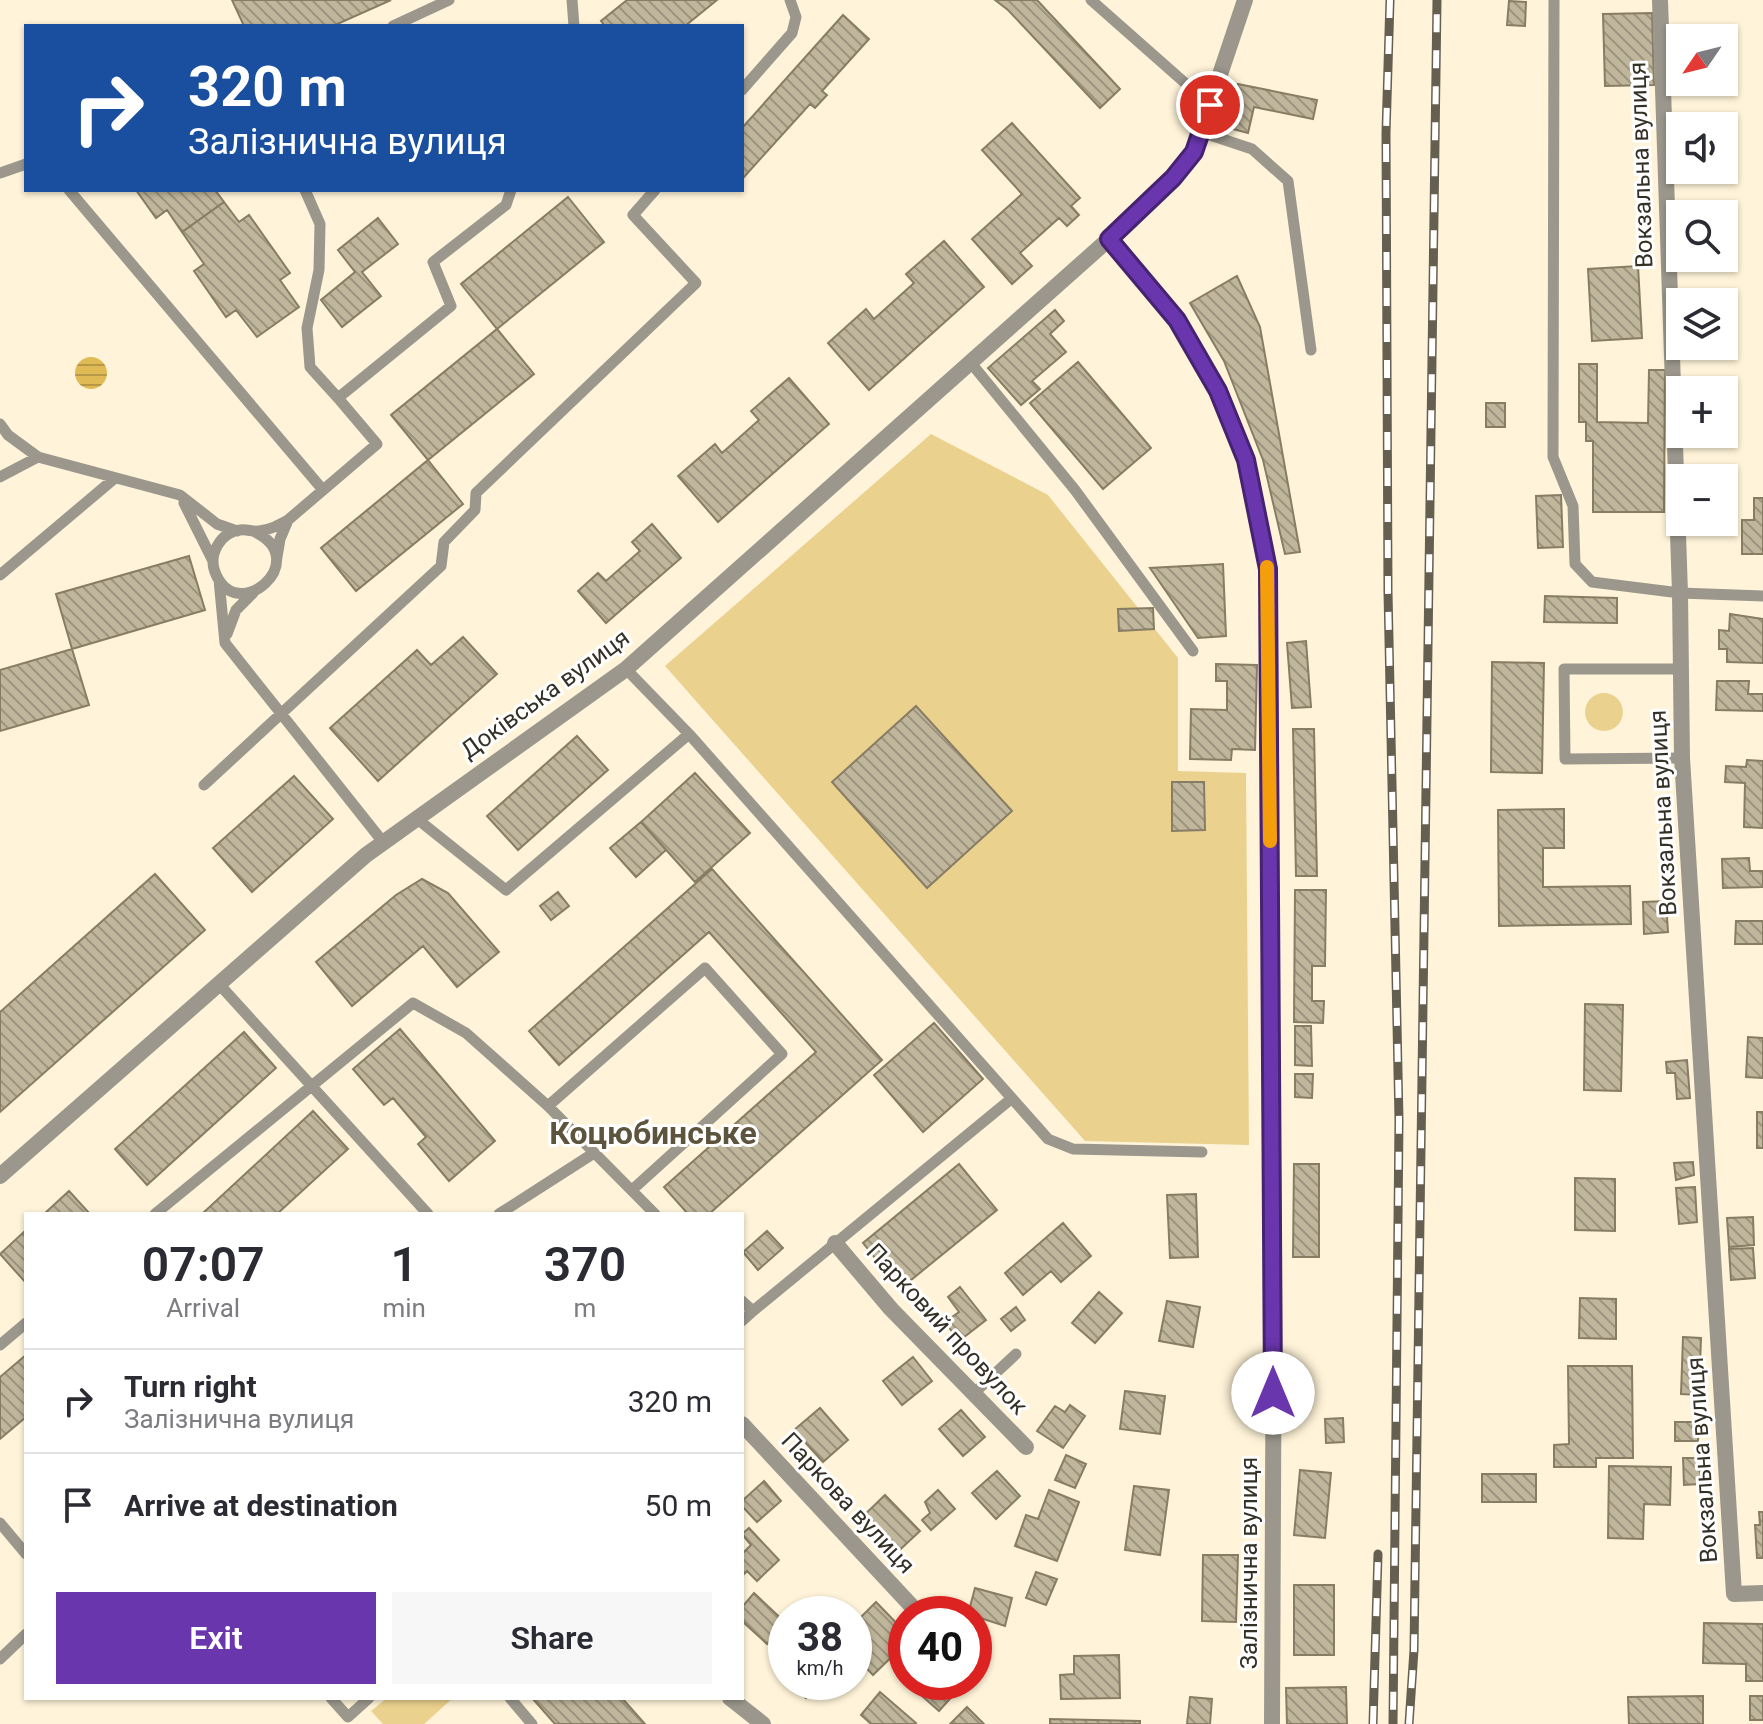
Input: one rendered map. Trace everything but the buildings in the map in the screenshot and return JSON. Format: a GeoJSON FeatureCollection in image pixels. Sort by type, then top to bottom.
{"type":"FeatureCollection","features":[{"type":"Feature","properties":{"kind":"street"},"geometry":{"type":"LineString","coordinates":[[1109,239],[1173,178],[1194,152],[1245,0]]}},
{"type":"Feature","properties":{"kind":"street","name":"Вокзальна вулиця"},"geometry":{"type":"LineString","coordinates":[[1660,0],[1680,593],[1682,758],[1734,1594],[1763,1593]]}},
{"type":"Feature","properties":{"kind":"street","name":"Доківська вулиця"},"geometry":{"type":"LineString","coordinates":[[0,1176],[383,842],[626,669],[1109,239]]}},
{"type":"Feature","properties":{"kind":"street","name":"Залізнична вулиця"},"geometry":{"type":"LineString","coordinates":[[1109,239],[1177,320],[1218,391],[1246,460],[1268,569],[1274,1258],[1272,1724]]}},
{"type":"Feature","properties":{"kind":"street","name":"Парковий провулок"},"geometry":{"type":"LineString","coordinates":[[835,1243],[891,1309],[1026,1447]]}},
{"type":"Feature","properties":{"kind":"street","name":"Паркова вулиця"},"geometry":{"type":"LineString","coordinates":[[744,1426],[902,1596]]}},
{"type":"Feature","properties":{"kind":"street"},"geometry":{"type":"LineString","coordinates":[[733,1700],[763,1724]]}},
{"type":"Feature","properties":{"kind":"lane"},"geometry":{"type":"LineString","coordinates":[[397,24],[449,0]]}},
{"type":"Feature","properties":{"kind":"lane"},"geometry":{"type":"LineString","coordinates":[[572,0],[574,24]]}},
{"type":"Feature","properties":{"kind":"lane"},"geometry":{"type":"LineString","coordinates":[[744,88],[792,33],[796,17],[790,0]]}},
{"type":"Feature","properties":{"kind":"lane"},"geometry":{"type":"LineString","coordinates":[[1091,0],[1210,105]]}},
{"type":"Feature","properties":{"kind":"lane"},"geometry":{"type":"LineString","coordinates":[[1554,0],[1553,457],[1573,506],[1575,564],[1592,582],[1680,593],[1763,596]]}},
{"type":"Feature","properties":{"kind":"lane"},"geometry":{"type":"LineString","coordinates":[[1201,132],[1252,149],[1288,181],[1311,350]]}},
{"type":"Feature","properties":{"kind":"lane"},"geometry":{"type":"LineString","coordinates":[[0,173],[24,165]]}},
{"type":"Feature","properties":{"kind":"lane"},"geometry":{"type":"LineString","coordinates":[[71,192],[323,490]]}},
{"type":"Feature","properties":{"kind":"lane"},"geometry":{"type":"LineString","coordinates":[[0,424],[8,435],[38,457],[180,495],[217,524],[237,531],[255,532],[288,520],[377,444],[310,367],[307,328],[319,270],[320,224],[306,192]]}},
{"type":"Feature","properties":{"kind":"lane"},"geometry":{"type":"LineString","coordinates":[[338,398],[451,306],[433,262],[506,205],[510,192]]}},
{"type":"Feature","properties":{"kind":"lane"},"geometry":{"type":"LineString","coordinates":[[204,785],[441,566],[444,542],[475,510],[476,493],[696,283],[633,215],[653,192]]}},
{"type":"Feature","properties":{"kind":"lane"},"geometry":{"type":"LineString","coordinates":[[971,363],[1075,490],[1193,651]]}},
{"type":"Feature","properties":{"kind":"lane"},"geometry":{"type":"LineString","coordinates":[[0,477],[38,457]]}},
{"type":"Feature","properties":{"kind":"lane"},"geometry":{"type":"LineString","coordinates":[[0,575],[115,478]]}},
{"type":"Feature","properties":{"kind":"lane"},"geometry":{"type":"LineString","coordinates":[[180,495],[213,561],[219,580],[225,643],[383,842]]}},
{"type":"Feature","properties":{"kind":"lane"},"geometry":{"type":"LineString","coordinates":[[225,643],[228,626],[236,610],[271,579],[280,539],[288,520]]}},
{"type":"Feature","properties":{"kind":"lane"},"geometry":{"type":"LineString","coordinates":[[213,561],[219,542],[237,531]]}},
{"type":"Feature","properties":{"kind":"lane"},"geometry":{"type":"LineString","coordinates":[[255,532],[269,542],[276,560]]}},
{"type":"Feature","properties":{"kind":"lane"},"geometry":{"type":"LineString","coordinates":[[219,580],[235,591],[255,591]]}},
{"type":"Feature","properties":{"kind":"lane"},"geometry":{"type":"LineString","coordinates":[[626,669],[689,734],[1048,1139],[1073,1149],[1202,1152]]}},
{"type":"Feature","properties":{"kind":"lane"},"geometry":{"type":"LineString","coordinates":[[1681,669],[1564,669],[1565,759],[1682,758]]}},
{"type":"Feature","properties":{"kind":"lane"},"geometry":{"type":"LineString","coordinates":[[416,818],[506,890],[689,734]]}},
{"type":"Feature","properties":{"kind":"lane"},"geometry":{"type":"LineString","coordinates":[[548,1106],[705,968],[782,1054],[632,1190]]}},
{"type":"Feature","properties":{"kind":"lane"},"geometry":{"type":"LineString","coordinates":[[218,983],[426,1212]]}},
{"type":"Feature","properties":{"kind":"lane"},"geometry":{"type":"LineString","coordinates":[[157,1212],[413,1003],[466,1033],[548,1106],[653,1212]]}},
{"type":"Feature","properties":{"kind":"lane"},"geometry":{"type":"LineString","coordinates":[[744,1319],[1011,1099]]}},
{"type":"Feature","properties":{"kind":"lane"},"geometry":{"type":"LineString","coordinates":[[502,1212],[594,1153]]}},
{"type":"Feature","properties":{"kind":"lane"},"geometry":{"type":"LineString","coordinates":[[744,1303],[753,1311]]}},
{"type":"Feature","properties":{"kind":"lane"},"geometry":{"type":"LineString","coordinates":[[0,1345],[24,1325]]}},
{"type":"Feature","properties":{"kind":"lane"},"geometry":{"type":"LineString","coordinates":[[973,1394],[1016,1354]]}},
{"type":"Feature","properties":{"kind":"lane"},"geometry":{"type":"LineString","coordinates":[[0,1523],[24,1548]]}},
{"type":"Feature","properties":{"kind":"lane"},"geometry":{"type":"LineString","coordinates":[[0,1659],[24,1636]]}},
{"type":"Feature","properties":{"kind":"lane"},"geometry":{"type":"LineString","coordinates":[[333,1700],[348,1717],[367,1700]]}},
{"type":"Feature","properties":{"kind":"lane"},"geometry":{"type":"LineString","coordinates":[[512,1700],[532,1724]]}},
{"type":"Feature","properties":{"kind":"shaded area"},"geometry":{"type":"Polygon","coordinates":[[[91,357],[102,362],[107,373],[102,384],[91,389],[80,384],[75,373],[80,362],[91,357]]]}},
{"type":"Feature","properties":{"kind":"shaded area"},"geometry":{"type":"Polygon","coordinates":[[[931,434],[1048,495],[1178,658],[1178,771],[1246,773],[1249,1145],[1085,1141],[665,666],[931,434]]]}},
{"type":"Feature","properties":{"kind":"shaded area"},"geometry":{"type":"Polygon","coordinates":[[[1604,693],[1618,698],[1623,712],[1618,726],[1604,731],[1590,726],[1585,712],[1590,698],[1604,693]]]}},
{"type":"Feature","properties":{"kind":"shaded area"},"geometry":{"type":"Polygon","coordinates":[[[385,1700],[451,1700],[424,1724],[383,1724],[371,1711],[385,1700]]]}},
{"type":"Feature","properties":{"kind":"railway"},"geometry":{"type":"LineString","coordinates":[[1390,0],[1386,133],[1388,592],[1399,1120],[1393,1724]]}},
{"type":"Feature","properties":{"kind":"railway"},"geometry":{"type":"LineString","coordinates":[[1409,1724],[1414,1650],[1437,0]]}},
{"type":"Feature","properties":{"kind":"railway"},"geometry":{"type":"LineString","coordinates":[[1373,1724],[1378,1554]]}},
{"type":"Feature","properties":{"kind":"slow traffic"},"geometry":{"type":"LineString","coordinates":[[1267,567],[1270,841]]}},
{"type":"Feature","properties":{"kind":"district","name":"Коцюбинське"},"geometry":{"type":"Point","coordinates":[653,1133]}},
{"type":"Feature","properties":{"kind":"route"},"geometry":{"type":"LineString","coordinates":[[1210,105],[1194,152],[1173,178],[1109,239],[1177,320],[1218,391],[1246,460],[1268,569],[1273,1393]]}}]}
